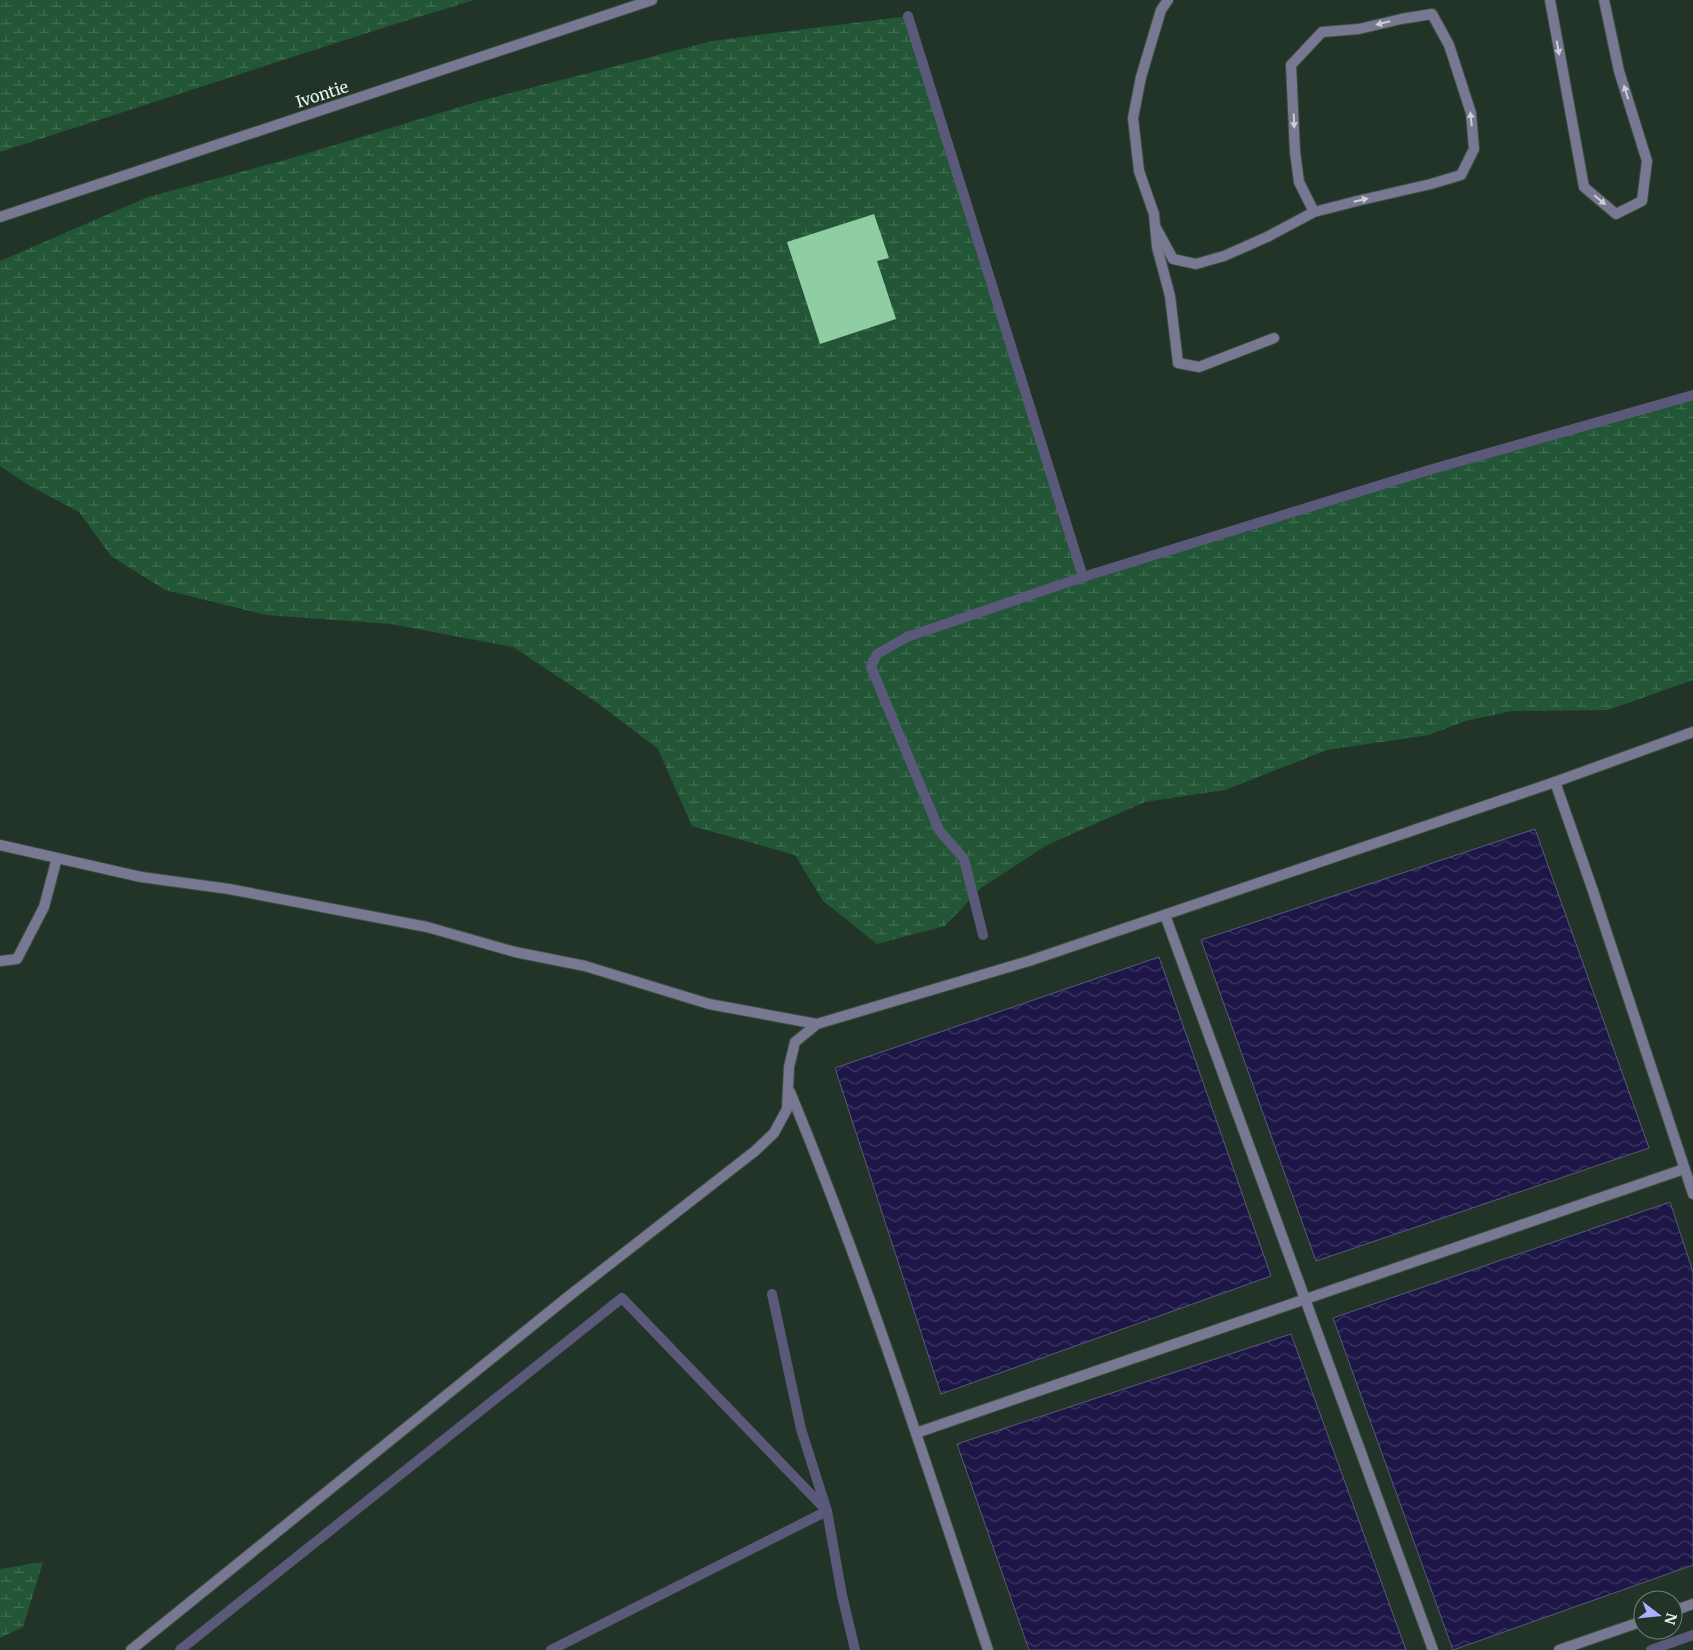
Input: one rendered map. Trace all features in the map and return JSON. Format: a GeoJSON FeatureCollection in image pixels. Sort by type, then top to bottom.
{"type":"FeatureCollection","features":[{"type":"Feature","properties":{"kind":"street","name":"Ivontie"},"geometry":{"type":"LineString","coordinates":[[0,217],[652,0]]}},
{"type":"Feature","properties":{"kind":"street"},"geometry":{"type":"LineString","coordinates":[[1168,0],[1161,10],[1142,77],[1133,118],[1139,171],[1154,214],[1157,247],[1170,296],[1178,363],[1199,367],[1274,338]]}},
{"type":"Feature","properties":{"kind":"street"},"geometry":{"type":"LineString","coordinates":[[1550,0],[1584,188],[1616,214],[1642,201],[1647,161],[1619,71],[1604,0]]}},
{"type":"Feature","properties":{"kind":"street"},"geometry":{"type":"LineString","coordinates":[[1155,226],[1173,260],[1196,264],[1224,256],[1267,237],[1314,212],[1461,175],[1474,149],[1471,113],[1449,45],[1432,14],[1359,29],[1322,32],[1291,65],[1298,182],[1314,212]]}},
{"type":"Feature","properties":{"kind":"street"},"geometry":{"type":"LineString","coordinates":[[132,1650],[569,1296],[755,1151],[774,1133],[787,1108],[789,1089],[788,1067],[795,1042],[817,1024],[1029,961],[1555,782],[1693,732]]}},
{"type":"Feature","properties":{"kind":"street"},"geometry":{"type":"LineString","coordinates":[[1555,782],[1593,890],[1693,1194]]}},
{"type":"Feature","properties":{"kind":"street"},"geometry":{"type":"LineString","coordinates":[[0,845],[141,877],[229,889],[427,928],[515,952],[585,966],[710,1004],[817,1024]]}},
{"type":"Feature","properties":{"kind":"street"},"geometry":{"type":"LineString","coordinates":[[0,961],[16,959],[44,906],[57,858]]}},
{"type":"Feature","properties":{"kind":"street"},"geometry":{"type":"LineString","coordinates":[[1165,915],[1433,1650]]}},
{"type":"Feature","properties":{"kind":"street"},"geometry":{"type":"LineString","coordinates":[[789,1089],[825,1176],[916,1433],[988,1650]]}},
{"type":"Feature","properties":{"kind":"street"},"geometry":{"type":"LineString","coordinates":[[916,1433],[1684,1169]]}},
{"type":"Feature","properties":{"kind":"street"},"geometry":{"type":"LineString","coordinates":[[1559,1650],[1633,1624]]}},
{"type":"Feature","properties":{"kind":"green space"},"geometry":{"type":"Polygon","coordinates":[[[0,0],[474,0],[0,152],[0,0]]]}},
{"type":"Feature","properties":{"kind":"green space"},"geometry":{"type":"Polygon","coordinates":[[[908,16],[1083,577],[1429,470],[1693,395],[1693,680],[1608,710],[1512,711],[1465,721],[1429,735],[1327,750],[1225,790],[1145,802],[1047,845],[981,888],[945,926],[877,944],[823,901],[795,855],[692,826],[658,749],[599,704],[513,647],[391,624],[266,615],[165,590],[111,556],[79,512],[30,486],[0,466],[0,261],[148,197],[292,158],[476,102],[712,41],[908,16]]]}},
{"type":"Feature","properties":{"kind":"green space"},"geometry":{"type":"Polygon","coordinates":[[[43,1562],[23,1627],[0,1638],[0,1569],[43,1562]]]}},
{"type":"Feature","properties":{"kind":"water"},"geometry":{"type":"Polygon","coordinates":[[[1535,829],[1649,1148],[1316,1261],[1201,940],[1535,829]]]}},
{"type":"Feature","properties":{"kind":"water"},"geometry":{"type":"Polygon","coordinates":[[[1159,957],[1271,1276],[941,1394],[835,1068],[1159,957]]]}},
{"type":"Feature","properties":{"kind":"water"},"geometry":{"type":"Polygon","coordinates":[[[1670,1202],[1693,1272],[1693,1565],[1453,1650],[1333,1318],[1670,1202]]]}},
{"type":"Feature","properties":{"kind":"water"},"geometry":{"type":"Polygon","coordinates":[[[1291,1334],[1406,1650],[1029,1650],[957,1444],[1291,1334]]]}},
{"type":"Feature","properties":{"kind":"building"},"geometry":{"type":"Polygon","coordinates":[[[874,214],[889,258],[877,261],[896,319],[820,344],[787,242],[874,214]]]}},
{"type":"Feature","properties":{"kind":"waterway"},"geometry":{"type":"LineString","coordinates":[[908,16],[1083,577]]}},
{"type":"Feature","properties":{"kind":"waterway"},"geometry":{"type":"LineString","coordinates":[[983,935],[964,859],[939,830],[871,667],[877,654],[907,637],[1083,577],[1429,470],[1693,395]]}},
{"type":"Feature","properties":{"kind":"waterway"},"geometry":{"type":"LineString","coordinates":[[772,1294],[801,1429],[827,1511],[842,1595],[855,1650]]}},
{"type":"Feature","properties":{"kind":"waterway"},"geometry":{"type":"LineString","coordinates":[[180,1650],[622,1298],[827,1511]]}},
{"type":"Feature","properties":{"kind":"waterway"},"geometry":{"type":"LineString","coordinates":[[551,1650],[827,1511]]}},
{"type":"Feature","properties":{"kind":"waterway"},"geometry":{"type":"LineString","coordinates":[[1651,1650],[1693,1635]]}}]}
